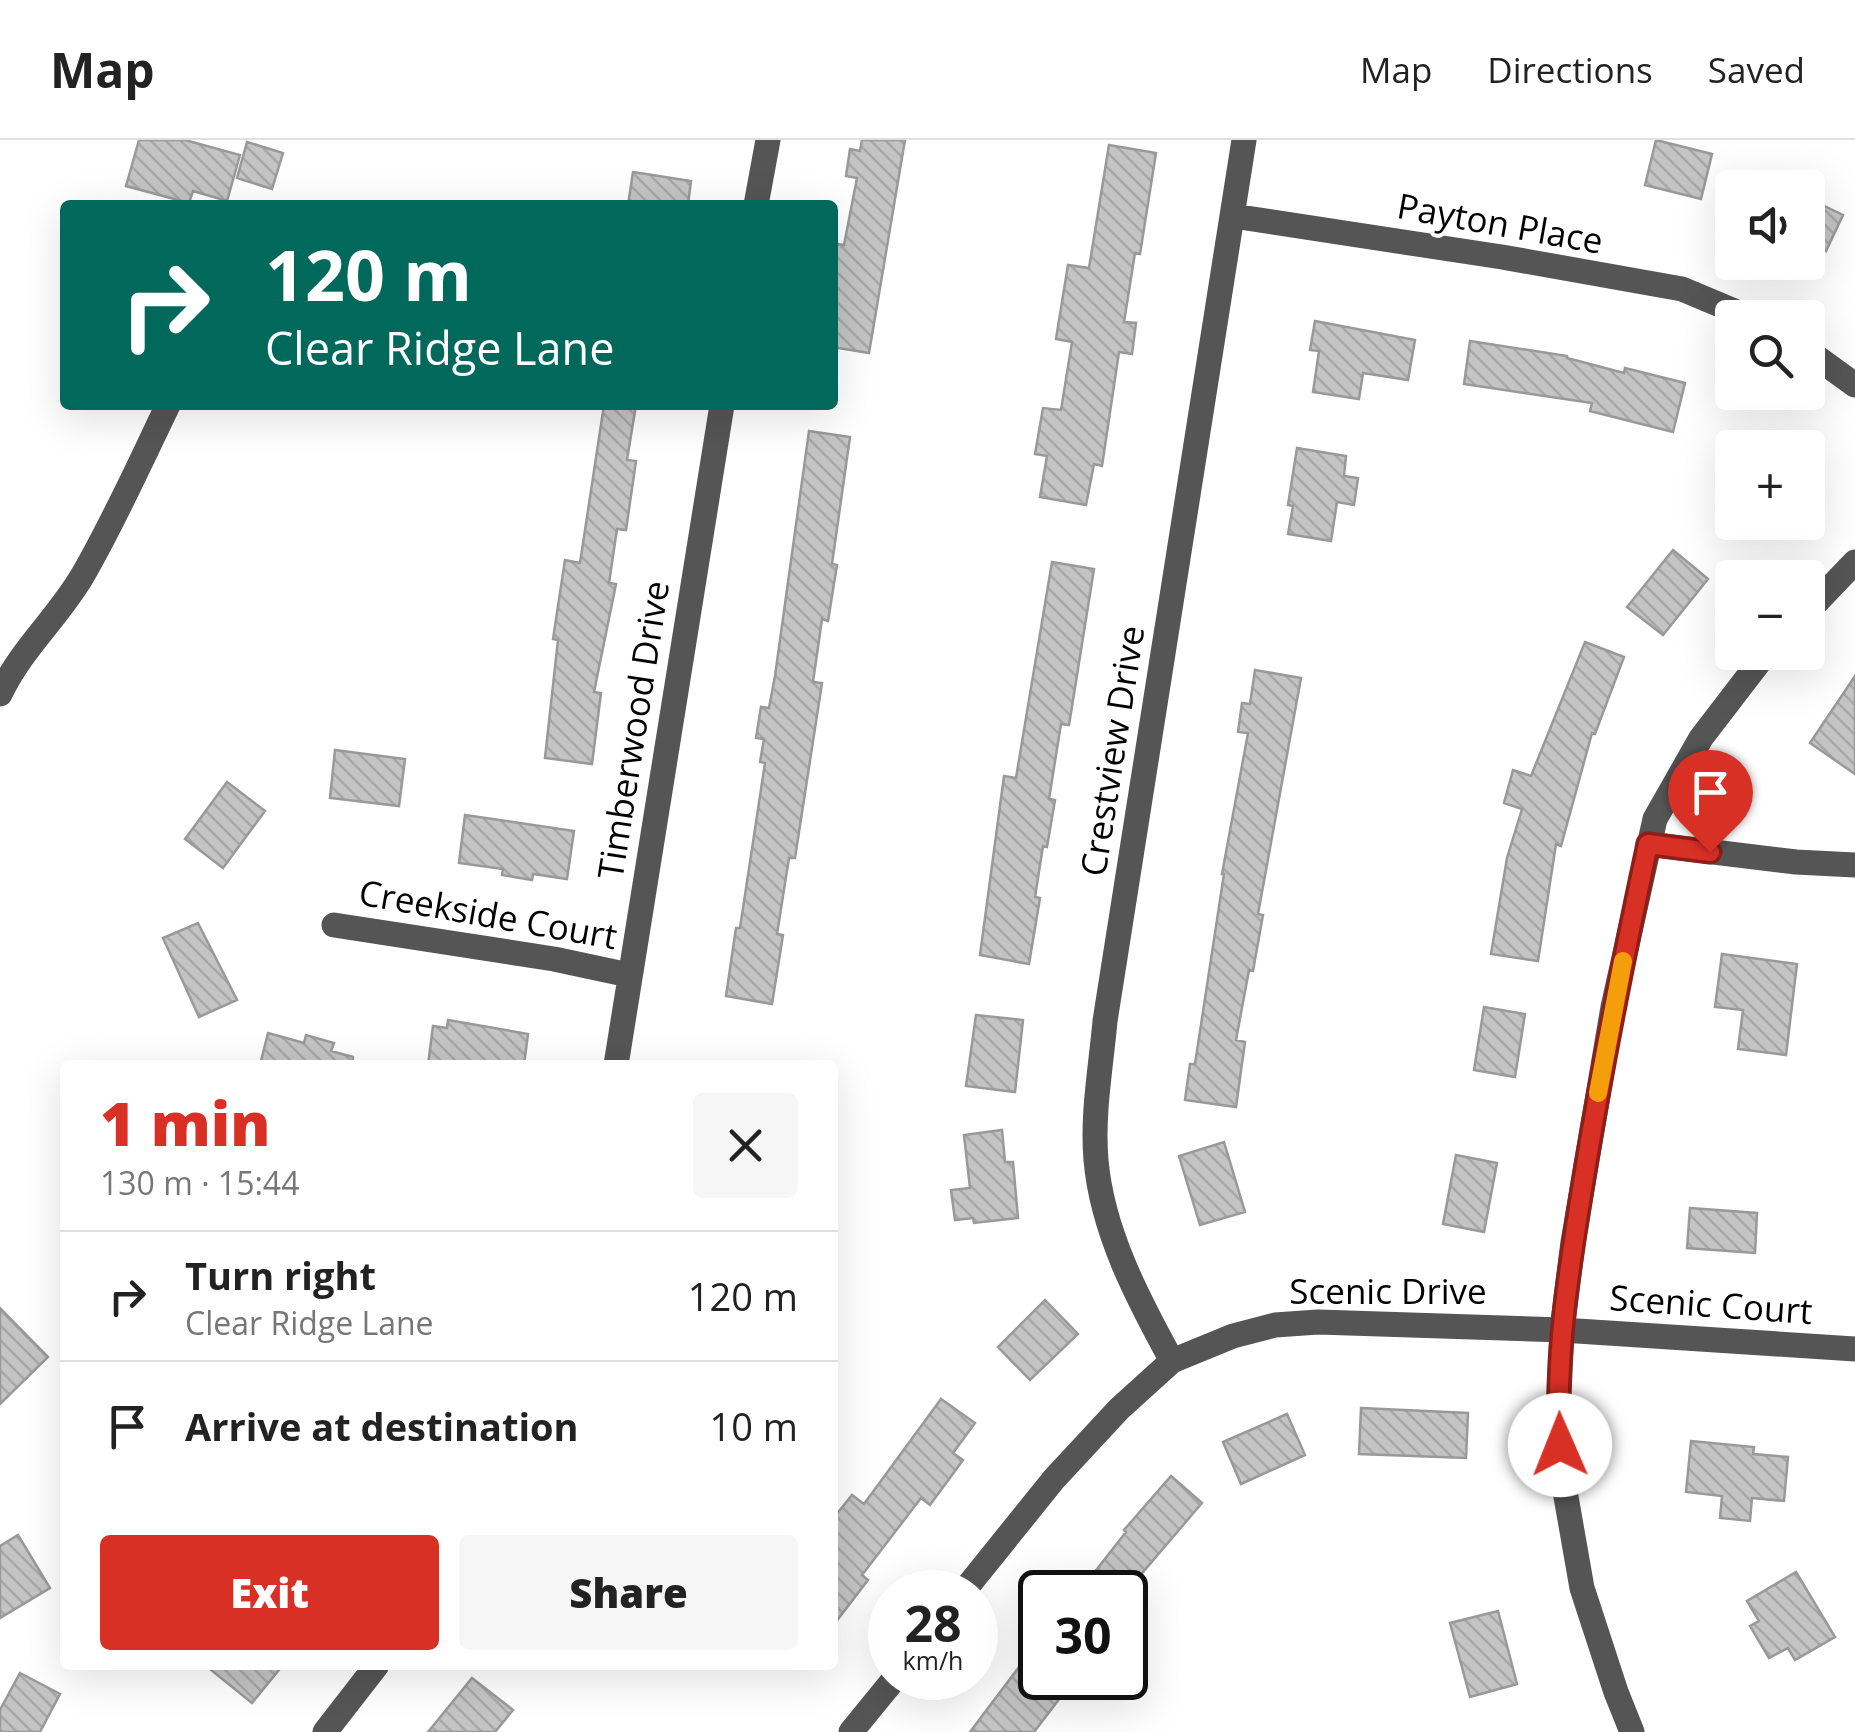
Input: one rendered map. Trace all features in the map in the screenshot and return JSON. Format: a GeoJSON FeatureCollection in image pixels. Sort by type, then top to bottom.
{"type":"FeatureCollection","features":[{"type":"Feature","properties":{"kind":"street"},"geometry":{"type":"LineString","coordinates":[[757,200],[768,140]]}},
{"type":"Feature","properties":{"kind":"street","name":"Crestview Drive"},"geometry":{"type":"LineString","coordinates":[[1172,1361],[1140,1303],[1111,1226],[1096,1160],[1096,1115],[1105,1021],[1244,140]]}},
{"type":"Feature","properties":{"kind":"street","name":"Payton Place"},"geometry":{"type":"LineString","coordinates":[[1233,216],[1502,257],[1682,290],[1715,303]]}},
{"type":"Feature","properties":{"kind":"street"},"geometry":{"type":"LineString","coordinates":[[1825,363],[1855,385]]}},
{"type":"Feature","properties":{"kind":"street"},"geometry":{"type":"LineString","coordinates":[[0,694],[15,662],[85,572],[166,410]]}},
{"type":"Feature","properties":{"kind":"street","name":"Timberwood Drive"},"geometry":{"type":"LineString","coordinates":[[617,1060],[721,410]]}},
{"type":"Feature","properties":{"kind":"street"},"geometry":{"type":"LineString","coordinates":[[1825,593],[1855,562]]}},
{"type":"Feature","properties":{"kind":"street"},"geometry":{"type":"LineString","coordinates":[[1632,1732],[1582,1588],[1570,1532],[1558,1416],[1562,1330],[1613,1007],[1655,819],[1701,738],[1752,670]]}},
{"type":"Feature","properties":{"kind":"street"},"geometry":{"type":"LineString","coordinates":[[1648,844],[1855,865]]}},
{"type":"Feature","properties":{"kind":"street","name":"Creekside Court"},"geometry":{"type":"LineString","coordinates":[[334,925],[554,958],[629,975]]}},
{"type":"Feature","properties":{"kind":"street","name":"Scenic Drive"},"geometry":{"type":"LineString","coordinates":[[981,1570],[1085,1443],[1172,1361],[1233,1336],[1290,1324],[1562,1330]]}},
{"type":"Feature","properties":{"kind":"street","name":"Scenic Court"},"geometry":{"type":"LineString","coordinates":[[1562,1330],[1855,1349]]}},
{"type":"Feature","properties":{"kind":"street"},"geometry":{"type":"LineString","coordinates":[[325,1732],[373,1670]]}},
{"type":"Feature","properties":{"kind":"street"},"geometry":{"type":"LineString","coordinates":[[851,1732],[877,1700]]}},
{"type":"Feature","properties":{"kind":"building"},"geometry":{"type":"Polygon","coordinates":[[[139,140],[185,140],[240,155],[227,200],[193,191],[190,200],[178,200],[126,186],[139,140]]]}},
{"type":"Feature","properties":{"kind":"building"},"geometry":{"type":"Polygon","coordinates":[[[862,140],[905,140],[869,353],[838,348],[838,244],[844,245],[857,178],[846,176],[850,149],[860,151],[862,140]]]}},
{"type":"Feature","properties":{"kind":"building"},"geometry":{"type":"Polygon","coordinates":[[[1656,140],[1712,154],[1701,199],[1645,185],[1656,140]]]}},
{"type":"Feature","properties":{"kind":"building"},"geometry":{"type":"Polygon","coordinates":[[[247,142],[283,153],[272,189],[237,178],[247,142]]]}},
{"type":"Feature","properties":{"kind":"building"},"geometry":{"type":"Polygon","coordinates":[[[1109,145],[1156,153],[1140,254],[1135,253],[1124,322],[1136,323],[1132,354],[1119,352],[1102,466],[1094,464],[1086,505],[1040,497],[1047,456],[1035,454],[1043,408],[1061,410],[1072,342],[1056,339],[1068,265],[1089,268],[1109,145]]]}},
{"type":"Feature","properties":{"kind":"building"},"geometry":{"type":"Polygon","coordinates":[[[633,172],[691,181],[689,200],[629,200],[633,172]]]}},
{"type":"Feature","properties":{"kind":"building"},"geometry":{"type":"Polygon","coordinates":[[[1825,206],[1843,215],[1825,250],[1825,206]]]}},
{"type":"Feature","properties":{"kind":"building"},"geometry":{"type":"Polygon","coordinates":[[[1315,321],[1415,340],[1408,380],[1363,373],[1359,399],[1313,392],[1319,351],[1310,350],[1315,321]]]}},
{"type":"Feature","properties":{"kind":"building"},"geometry":{"type":"Polygon","coordinates":[[[1470,341],[1567,356],[1624,373],[1625,368],[1685,383],[1673,432],[1590,411],[1592,403],[1464,384],[1470,341]]]}},
{"type":"Feature","properties":{"kind":"building"},"geometry":{"type":"Polygon","coordinates":[[[603,410],[635,410],[627,460],[636,461],[626,530],[617,529],[609,583],[616,584],[594,692],[601,693],[592,764],[545,758],[558,640],[553,639],[565,560],[580,563],[603,410]]]}},
{"type":"Feature","properties":{"kind":"building"},"geometry":{"type":"Polygon","coordinates":[[[809,431],[850,437],[832,564],[837,565],[828,621],[822,619],[813,682],[822,683],[795,858],[789,858],[777,934],[783,935],[772,1004],[726,996],[765,763],[760,762],[764,739],[756,738],[761,707],[769,708],[775,676],[809,431]]]}},
{"type":"Feature","properties":{"kind":"building"},"geometry":{"type":"Polygon","coordinates":[[[1297,448],[1346,456],[1344,476],[1358,478],[1354,505],[1337,502],[1331,541],[1288,534],[1293,506],[1288,505],[1297,448]]]}},
{"type":"Feature","properties":{"kind":"building"},"geometry":{"type":"Polygon","coordinates":[[[1673,550],[1708,579],[1663,635],[1627,607],[1673,550]]]}},
{"type":"Feature","properties":{"kind":"building"},"geometry":{"type":"Polygon","coordinates":[[[1052,562],[1094,569],[1069,725],[1061,724],[1049,799],[1055,800],[1047,847],[1043,846],[1035,897],[1040,898],[1029,964],[980,955],[1004,776],[1016,778],[1052,562]]]}},
{"type":"Feature","properties":{"kind":"building"},"geometry":{"type":"Polygon","coordinates":[[[1585,642],[1624,657],[1595,734],[1592,733],[1561,846],[1556,844],[1538,961],[1491,954],[1507,858],[1522,809],[1504,803],[1513,770],[1531,776],[1585,642]]]}},
{"type":"Feature","properties":{"kind":"building"},"geometry":{"type":"Polygon","coordinates":[[[1255,670],[1301,678],[1258,914],[1263,915],[1253,971],[1249,970],[1236,1040],[1245,1042],[1236,1107],[1185,1100],[1190,1064],[1195,1064],[1222,874],[1248,733],[1238,732],[1242,703],[1250,704],[1255,670]]]}},
{"type":"Feature","properties":{"kind":"building"},"geometry":{"type":"Polygon","coordinates":[[[1855,676],[1855,774],[1810,743],[1855,676]]]}},
{"type":"Feature","properties":{"kind":"building"},"geometry":{"type":"Polygon","coordinates":[[[335,750],[405,759],[399,806],[330,798],[335,750]]]}},
{"type":"Feature","properties":{"kind":"building"},"geometry":{"type":"Polygon","coordinates":[[[227,782],[265,811],[223,868],[185,839],[227,782]]]}},
{"type":"Feature","properties":{"kind":"building"},"geometry":{"type":"Polygon","coordinates":[[[465,815],[574,831],[567,879],[533,874],[532,880],[502,875],[503,869],[459,863],[465,815]]]}},
{"type":"Feature","properties":{"kind":"building"},"geometry":{"type":"Polygon","coordinates":[[[198,923],[237,1000],[199,1017],[163,938],[198,923]]]}},
{"type":"Feature","properties":{"kind":"building"},"geometry":{"type":"Polygon","coordinates":[[[1722,954],[1797,964],[1786,1055],[1738,1049],[1743,1010],[1715,1007],[1722,954]]]}},
{"type":"Feature","properties":{"kind":"building"},"geometry":{"type":"Polygon","coordinates":[[[1484,1007],[1525,1014],[1515,1077],[1474,1070],[1484,1007]]]}},
{"type":"Feature","properties":{"kind":"building"},"geometry":{"type":"Polygon","coordinates":[[[976,1015],[1023,1020],[1015,1092],[966,1086],[976,1015]]]}},
{"type":"Feature","properties":{"kind":"building"},"geometry":{"type":"Polygon","coordinates":[[[448,1020],[528,1034],[525,1060],[429,1060],[433,1026],[447,1028],[448,1020]]]}},
{"type":"Feature","properties":{"kind":"building"},"geometry":{"type":"Polygon","coordinates":[[[268,1033],[304,1043],[306,1035],[334,1043],[331,1051],[353,1057],[353,1060],[261,1060],[268,1033]]]}},
{"type":"Feature","properties":{"kind":"building"},"geometry":{"type":"Polygon","coordinates":[[[1002,1130],[1005,1162],[1013,1162],[1018,1218],[974,1223],[973,1218],[955,1220],[951,1190],[970,1188],[964,1135],[1002,1130]]]}},
{"type":"Feature","properties":{"kind":"building"},"geometry":{"type":"Polygon","coordinates":[[[1224,1142],[1245,1212],[1200,1225],[1179,1156],[1224,1142]]]}},
{"type":"Feature","properties":{"kind":"building"},"geometry":{"type":"Polygon","coordinates":[[[1456,1155],[1497,1163],[1484,1232],[1443,1224],[1456,1155]]]}},
{"type":"Feature","properties":{"kind":"building"},"geometry":{"type":"Polygon","coordinates":[[[1690,1208],[1757,1213],[1755,1253],[1687,1248],[1690,1208]]]}},
{"type":"Feature","properties":{"kind":"building"},"geometry":{"type":"Polygon","coordinates":[[[1045,1300],[1078,1334],[1030,1380],[998,1347],[1045,1300]]]}},
{"type":"Feature","properties":{"kind":"building"},"geometry":{"type":"Polygon","coordinates":[[[0,1308],[48,1357],[0,1404],[0,1308]]]}},
{"type":"Feature","properties":{"kind":"building"},"geometry":{"type":"Polygon","coordinates":[[[941,1399],[975,1423],[953,1453],[963,1460],[930,1505],[921,1498],[862,1575],[868,1580],[838,1619],[838,1512],[852,1495],[864,1504],[941,1399]]]}},
{"type":"Feature","properties":{"kind":"building"},"geometry":{"type":"Polygon","coordinates":[[[1361,1408],[1468,1413],[1466,1458],[1359,1454],[1361,1408]]]}},
{"type":"Feature","properties":{"kind":"building"},"geometry":{"type":"Polygon","coordinates":[[[1287,1414],[1305,1455],[1241,1484],[1223,1442],[1287,1414]]]}},
{"type":"Feature","properties":{"kind":"building"},"geometry":{"type":"Polygon","coordinates":[[[1691,1441],[1754,1447],[1753,1454],[1788,1457],[1784,1501],[1752,1498],[1750,1521],[1720,1518],[1722,1496],[1686,1492],[1691,1441]]]}},
{"type":"Feature","properties":{"kind":"building"},"geometry":{"type":"Polygon","coordinates":[[[1171,1476],[1202,1503],[1145,1570],[1096,1570],[1124,1530],[1171,1476]]]}},
{"type":"Feature","properties":{"kind":"building"},"geometry":{"type":"Polygon","coordinates":[[[18,1535],[50,1588],[0,1618],[0,1546],[18,1535]]]}},
{"type":"Feature","properties":{"kind":"building"},"geometry":{"type":"Polygon","coordinates":[[[1796,1572],[1835,1637],[1795,1660],[1788,1648],[1769,1658],[1750,1626],[1759,1621],[1747,1601],[1796,1572]]]}},
{"type":"Feature","properties":{"kind":"building"},"geometry":{"type":"Polygon","coordinates":[[[1498,1611],[1517,1684],[1470,1697],[1450,1623],[1498,1611]]]}},
{"type":"Feature","properties":{"kind":"building"},"geometry":{"type":"Polygon","coordinates":[[[1018,1668],[1018,1700],[1058,1700],[1034,1732],[970,1732],[998,1700],[1018,1668]]]}},
{"type":"Feature","properties":{"kind":"building"},"geometry":{"type":"Polygon","coordinates":[[[211,1670],[279,1670],[252,1703],[211,1670]]]}},
{"type":"Feature","properties":{"kind":"building"},"geometry":{"type":"Polygon","coordinates":[[[20,1673],[60,1694],[40,1732],[0,1732],[0,1710],[20,1673]]]}},
{"type":"Feature","properties":{"kind":"building"},"geometry":{"type":"Polygon","coordinates":[[[472,1678],[513,1710],[495,1732],[428,1732],[472,1678]]]}},
{"type":"Feature","properties":{"kind":"slow traffic"},"geometry":{"type":"LineString","coordinates":[[1598,1093],[1623,961]]}},
{"type":"Feature","properties":{"kind":"route"},"geometry":{"type":"LineString","coordinates":[[1560,1445],[1562,1330],[1573,1242],[1613,1007],[1648,844],[1710,852]]}}]}
